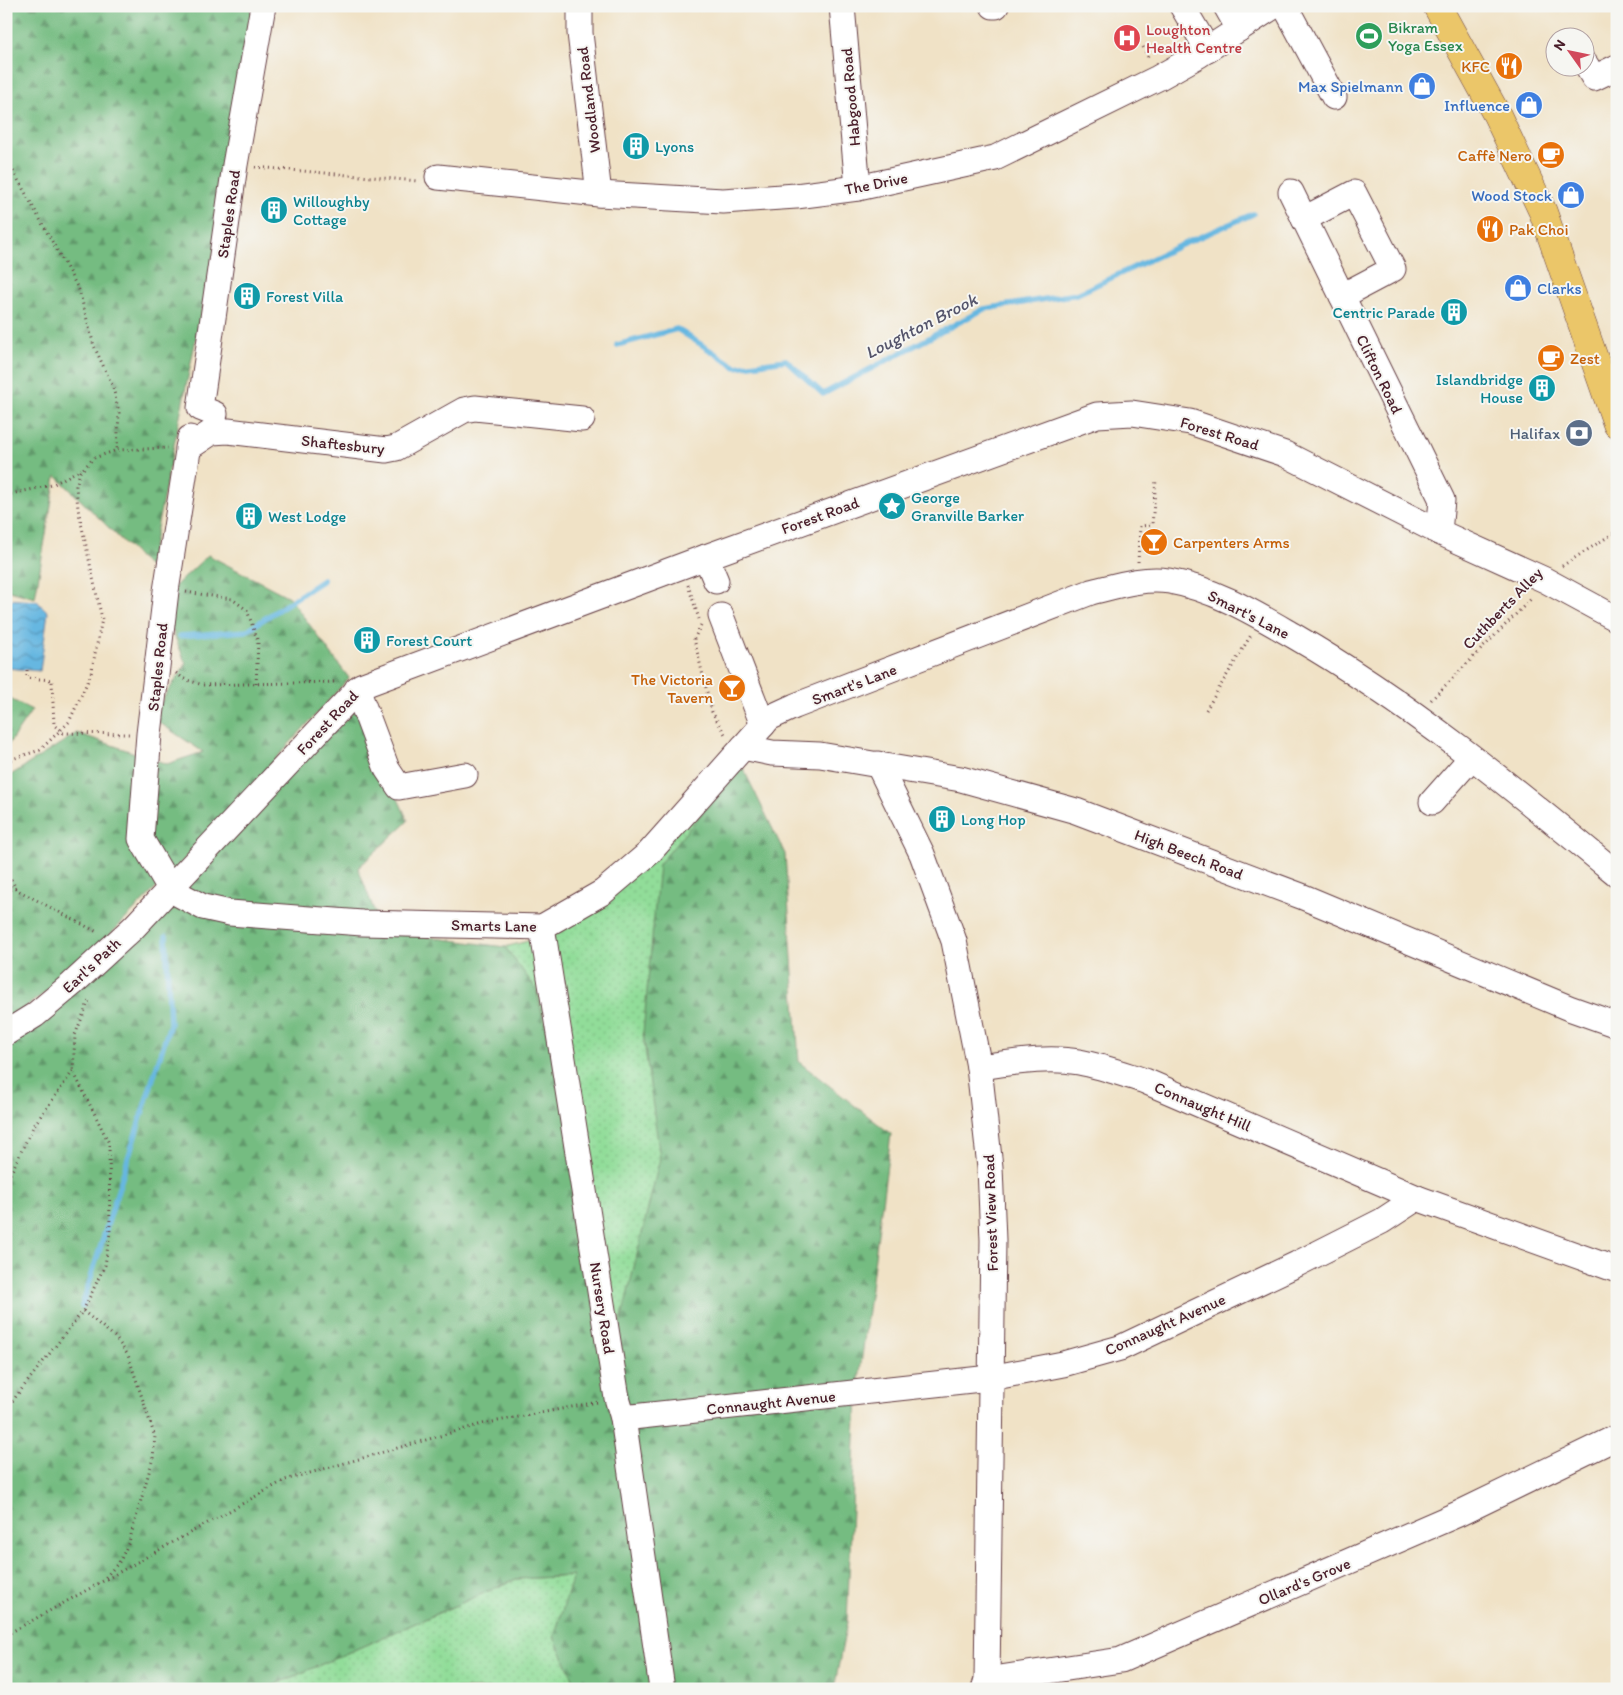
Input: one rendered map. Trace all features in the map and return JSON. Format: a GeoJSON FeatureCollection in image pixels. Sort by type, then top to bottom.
{"type":"FeatureCollection","features":[{"type":"Feature","properties":{"kind":"main road"},"geometry":{"type":"LineString","coordinates":[[1437,6],[1497,115],[1543,212],[1617,424]]}},
{"type":"Feature","properties":{"kind":"street","name":"Staples Road"},"geometry":{"type":"LineString","coordinates":[[200,410],[235,165],[263,6]]}},
{"type":"Feature","properties":{"kind":"street","name":"Woodland Road"},"geometry":{"type":"LineString","coordinates":[[580,6],[580,33],[598,194]]}},
{"type":"Feature","properties":{"kind":"street","name":"Habgood Road"},"geometry":{"type":"LineString","coordinates":[[842,6],[858,188]]}},
{"type":"Feature","properties":{"kind":"street"},"geometry":{"type":"LineString","coordinates":[[1182,6],[1208,50]]}},
{"type":"Feature","properties":{"kind":"street"},"geometry":{"type":"LineString","coordinates":[[1226,6],[1239,29]]}},
{"type":"Feature","properties":{"kind":"street","name":"The Drive"},"geometry":{"type":"LineString","coordinates":[[438,177],[598,194],[723,200],[796,196],[858,188],[995,158],[1122,97],[1208,50],[1274,6]]}},
{"type":"Feature","properties":{"kind":"street"},"geometry":{"type":"LineString","coordinates":[[1285,6],[1334,97]]}},
{"type":"Feature","properties":{"kind":"street"},"geometry":{"type":"LineString","coordinates":[[1596,77],[1617,67]]}},
{"type":"Feature","properties":{"kind":"street","name":"Clifton Road"},"geometry":{"type":"LineString","coordinates":[[1291,192],[1442,500],[1439,532]]}},
{"type":"Feature","properties":{"kind":"street"},"geometry":{"type":"LineString","coordinates":[[1304,219],[1354,193],[1393,269],[1342,296]]}},
{"type":"Feature","properties":{"kind":"street","name":"Shaftesbury"},"geometry":{"type":"LineString","coordinates":[[189,443],[212,432],[228,430],[386,450],[396,448],[464,410],[475,408],[582,419]]}},
{"type":"Feature","properties":{"kind":"street","name":"Forest Road"},"geometry":{"type":"LineString","coordinates":[[170,890],[357,689],[706,557],[1097,415],[1132,413],[1190,422],[1285,454],[1439,532],[1545,580],[1617,619]]}},
{"type":"Feature","properties":{"kind":"street","name":"Staples Road"},"geometry":{"type":"LineString","coordinates":[[170,890],[141,839],[149,734],[166,591],[189,443]]}},
{"type":"Feature","properties":{"kind":"street"},"geometry":{"type":"LineString","coordinates":[[706,557],[716,580]]}},
{"type":"Feature","properties":{"kind":"street","name":"Smart's Lane"},"geometry":{"type":"LineString","coordinates":[[766,722],[795,706],[1091,592],[1137,581],[1168,581],[1213,593],[1262,618],[1334,659],[1418,716],[1617,874]]}},
{"type":"Feature","properties":{"kind":"street"},"geometry":{"type":"LineString","coordinates":[[720,616],[766,722]]}},
{"type":"Feature","properties":{"kind":"street"},"geometry":{"type":"LineString","coordinates":[[357,689],[387,769],[399,787],[464,775]]}},
{"type":"Feature","properties":{"kind":"street","name":"Smarts Lane"},"geometry":{"type":"LineString","coordinates":[[170,890],[203,907],[230,913],[362,923],[542,927],[603,892],[650,853],[766,722]]}},
{"type":"Feature","properties":{"kind":"street","name":"High Beech Road"},"geometry":{"type":"LineString","coordinates":[[740,751],[820,755],[878,764],[961,779],[1076,811],[1301,896],[1569,1008],[1617,1025]]}},
{"type":"Feature","properties":{"kind":"street"},"geometry":{"type":"LineString","coordinates":[[1432,802],[1471,758]]}},
{"type":"Feature","properties":{"kind":"street","name":"Forest View Road"},"geometry":{"type":"LineString","coordinates":[[878,764],[922,854],[954,941],[979,1067],[990,1168],[993,1240],[985,1684]]}},
{"type":"Feature","properties":{"kind":"street","name":"Earl's Path"},"geometry":{"type":"LineString","coordinates":[[6,1033],[42,1009],[170,890]]}},
{"type":"Feature","properties":{"kind":"street","name":"Nursery Road"},"geometry":{"type":"LineString","coordinates":[[542,927],[620,1408],[662,1689]]}},
{"type":"Feature","properties":{"kind":"street","name":"Connaught Hill"},"geometry":{"type":"LineString","coordinates":[[979,1067],[1026,1061],[1077,1061],[1112,1070],[1145,1082],[1417,1198]]}},
{"type":"Feature","properties":{"kind":"street"},"geometry":{"type":"LineString","coordinates":[[1417,1198],[1617,1270]]}},
{"type":"Feature","properties":{"kind":"street","name":"Connaught Avenue"},"geometry":{"type":"LineString","coordinates":[[620,1408],[990,1378],[1063,1364],[1120,1348],[1382,1221],[1417,1198]]}},
{"type":"Feature","properties":{"kind":"street","name":"Ollard's Grove"},"geometry":{"type":"LineString","coordinates":[[985,1684],[1121,1660],[1458,1514],[1617,1437]]}},
{"type":"Feature","properties":{"kind":"path"},"geometry":{"type":"LineString","coordinates":[[1143,47],[1149,60]]}},
{"type":"Feature","properties":{"kind":"path"},"geometry":{"type":"LineString","coordinates":[[6,158],[79,290],[94,346],[113,387],[119,413],[117,450]]}},
{"type":"Feature","properties":{"kind":"path"},"geometry":{"type":"LineString","coordinates":[[235,165],[419,181],[438,177]]}},
{"type":"Feature","properties":{"kind":"path"},"geometry":{"type":"LineString","coordinates":[[6,761],[40,750],[69,722],[91,674],[102,619],[78,509],[76,486],[80,472],[94,458],[117,450],[189,443]]}},
{"type":"Feature","properties":{"kind":"path"},"geometry":{"type":"LineString","coordinates":[[6,495],[52,485],[84,468]]}},
{"type":"Feature","properties":{"kind":"path"},"geometry":{"type":"LineString","coordinates":[[1137,581],[1140,526],[1152,525],[1156,480]]}},
{"type":"Feature","properties":{"kind":"path","name":"Cuthberts Alley"},"geometry":{"type":"LineString","coordinates":[[1418,716],[1536,594],[1545,580],[1558,568],[1617,531]]}},
{"type":"Feature","properties":{"kind":"path"},"geometry":{"type":"LineString","coordinates":[[682,566],[701,625],[694,639],[712,712],[740,751]]}},
{"type":"Feature","properties":{"kind":"path"},"geometry":{"type":"LineString","coordinates":[[166,591],[202,593],[232,599],[246,610],[258,642],[256,685]]}},
{"type":"Feature","properties":{"kind":"path"},"geometry":{"type":"LineString","coordinates":[[1206,710],[1262,618]]}},
{"type":"Feature","properties":{"kind":"path"},"geometry":{"type":"LineString","coordinates":[[158,660],[184,679],[203,685],[334,682],[357,689]]}},
{"type":"Feature","properties":{"kind":"path"},"geometry":{"type":"LineString","coordinates":[[27,670],[26,678],[52,680],[54,725],[64,733],[149,734]]}},
{"type":"Feature","properties":{"kind":"path"},"geometry":{"type":"LineString","coordinates":[[6,871],[16,888]]}},
{"type":"Feature","properties":{"kind":"path"},"geometry":{"type":"LineString","coordinates":[[6,884],[115,942]]}},
{"type":"Feature","properties":{"kind":"path"},"geometry":{"type":"LineString","coordinates":[[6,891],[16,888]]}},
{"type":"Feature","properties":{"kind":"path"},"geometry":{"type":"LineString","coordinates":[[6,1409],[82,1310],[105,1265],[110,1233],[109,1143],[73,1071],[75,1035],[92,993]]}},
{"type":"Feature","properties":{"kind":"path"},"geometry":{"type":"LineString","coordinates":[[6,1183],[33,1127],[73,1071]]}},
{"type":"Feature","properties":{"kind":"path"},"geometry":{"type":"LineString","coordinates":[[82,1310],[115,1337],[128,1355],[155,1437],[153,1458],[129,1542],[120,1560],[101,1582]]}},
{"type":"Feature","properties":{"kind":"path"},"geometry":{"type":"LineString","coordinates":[[6,1635],[285,1480],[482,1424],[620,1408]]}},
{"type":"Feature","properties":{"kind":"green space"},"geometry":{"type":"Polygon","coordinates":[[[6,6],[257,6],[216,241],[149,567],[56,476],[35,598],[6,590],[6,6]]]}},
{"type":"Feature","properties":{"kind":"green space"},"geometry":{"type":"Polygon","coordinates":[[[208,555],[289,597],[349,678],[184,860],[71,974],[6,1021],[6,778],[77,733],[167,764],[203,752],[151,717],[186,664],[160,600],[208,555]]]}},
{"type":"Feature","properties":{"kind":"green space"},"geometry":{"type":"Polygon","coordinates":[[[6,697],[32,710],[6,748],[6,697]]]}},
{"type":"Feature","properties":{"kind":"green space"},"geometry":{"type":"Polygon","coordinates":[[[357,708],[408,821],[358,868],[382,931],[505,947],[536,989],[619,1330],[660,1158],[643,1033],[659,864],[742,766],[785,854],[799,1062],[891,1134],[857,1395],[847,1622],[834,1689],[578,1689],[554,1637],[573,1576],[516,1579],[265,1689],[6,1689],[6,1039],[296,769],[357,708]]]}},
{"type":"Feature","properties":{"kind":"green space"},"geometry":{"type":"Polygon","coordinates":[[[736,759],[643,1033],[661,1158],[619,1332],[536,989],[505,947],[555,934],[594,906],[736,759]]]}},
{"type":"Feature","properties":{"kind":"green space"},"geometry":{"type":"Polygon","coordinates":[[[574,1576],[554,1637],[578,1689],[265,1689],[516,1579],[574,1576]]]}},
{"type":"Feature","properties":{"kind":"water"},"geometry":{"type":"Polygon","coordinates":[[[6,599],[37,601],[48,612],[40,671],[6,668],[6,599]]]}},
{"type":"Feature","properties":{"kind":"waterway","name":"Loughton Brook"},"geometry":{"type":"LineString","coordinates":[[617,345],[677,329],[736,367],[786,360],[823,394],[984,309],[1077,294],[1253,214]]}},
{"type":"Feature","properties":{"kind":"waterway","name":"Loughton Brook"},"geometry":{"type":"LineString","coordinates":[[180,636],[246,631],[323,580]]}},
{"type":"Feature","properties":{"kind":"waterway"},"geometry":{"type":"LineString","coordinates":[[82,1306],[170,1024],[166,936]]}},
{"type":"Feature","properties":{"kind":"place","name":"Bikram Yoga Essex"},"geometry":{"type":"Point","coordinates":[1369,36]}},
{"type":"Feature","properties":{"kind":"place","name":"Loughton Health Centre"},"geometry":{"type":"Point","coordinates":[1127,38]}},
{"type":"Feature","properties":{"kind":"place","name":"KFC"},"geometry":{"type":"Point","coordinates":[1509,66]}},
{"type":"Feature","properties":{"kind":"place","name":"Max Spielmann"},"geometry":{"type":"Point","coordinates":[1422,86]}},
{"type":"Feature","properties":{"kind":"place","name":"Influence"},"geometry":{"type":"Point","coordinates":[1529,105]}},
{"type":"Feature","properties":{"kind":"place","name":"Lyons"},"geometry":{"type":"Point","coordinates":[636,146]}},
{"type":"Feature","properties":{"kind":"place","name":"Caffè Nero"},"geometry":{"type":"Point","coordinates":[1551,155]}},
{"type":"Feature","properties":{"kind":"place","name":"Wood Stock"},"geometry":{"type":"Point","coordinates":[1571,195]}},
{"type":"Feature","properties":{"kind":"place","name":"Willoughby Cottage"},"geometry":{"type":"Point","coordinates":[274,210]}},
{"type":"Feature","properties":{"kind":"place","name":"Pak Choi"},"geometry":{"type":"Point","coordinates":[1490,229]}},
{"type":"Feature","properties":{"kind":"place","name":"Clarks"},"geometry":{"type":"Point","coordinates":[1518,288]}},
{"type":"Feature","properties":{"kind":"place","name":"Forest Villa"},"geometry":{"type":"Point","coordinates":[247,296]}},
{"type":"Feature","properties":{"kind":"place","name":"Centric Parade"},"geometry":{"type":"Point","coordinates":[1454,312]}},
{"type":"Feature","properties":{"kind":"place","name":"Zest"},"geometry":{"type":"Point","coordinates":[1551,358]}},
{"type":"Feature","properties":{"kind":"place","name":"Islandbridge House"},"geometry":{"type":"Point","coordinates":[1542,388]}},
{"type":"Feature","properties":{"kind":"place","name":"Halifax"},"geometry":{"type":"Point","coordinates":[1579,433]}},
{"type":"Feature","properties":{"kind":"place","name":"George Granville Barker"},"geometry":{"type":"Point","coordinates":[892,506]}},
{"type":"Feature","properties":{"kind":"place","name":"West Lodge"},"geometry":{"type":"Point","coordinates":[249,516]}},
{"type":"Feature","properties":{"kind":"place","name":"Carpenters Arms"},"geometry":{"type":"Point","coordinates":[1154,542]}},
{"type":"Feature","properties":{"kind":"place","name":"Forest Court"},"geometry":{"type":"Point","coordinates":[367,640]}},
{"type":"Feature","properties":{"kind":"place","name":"The Victoria Tavern"},"geometry":{"type":"Point","coordinates":[732,688]}},
{"type":"Feature","properties":{"kind":"place","name":"Long Hop"},"geometry":{"type":"Point","coordinates":[942,819]}}]}
